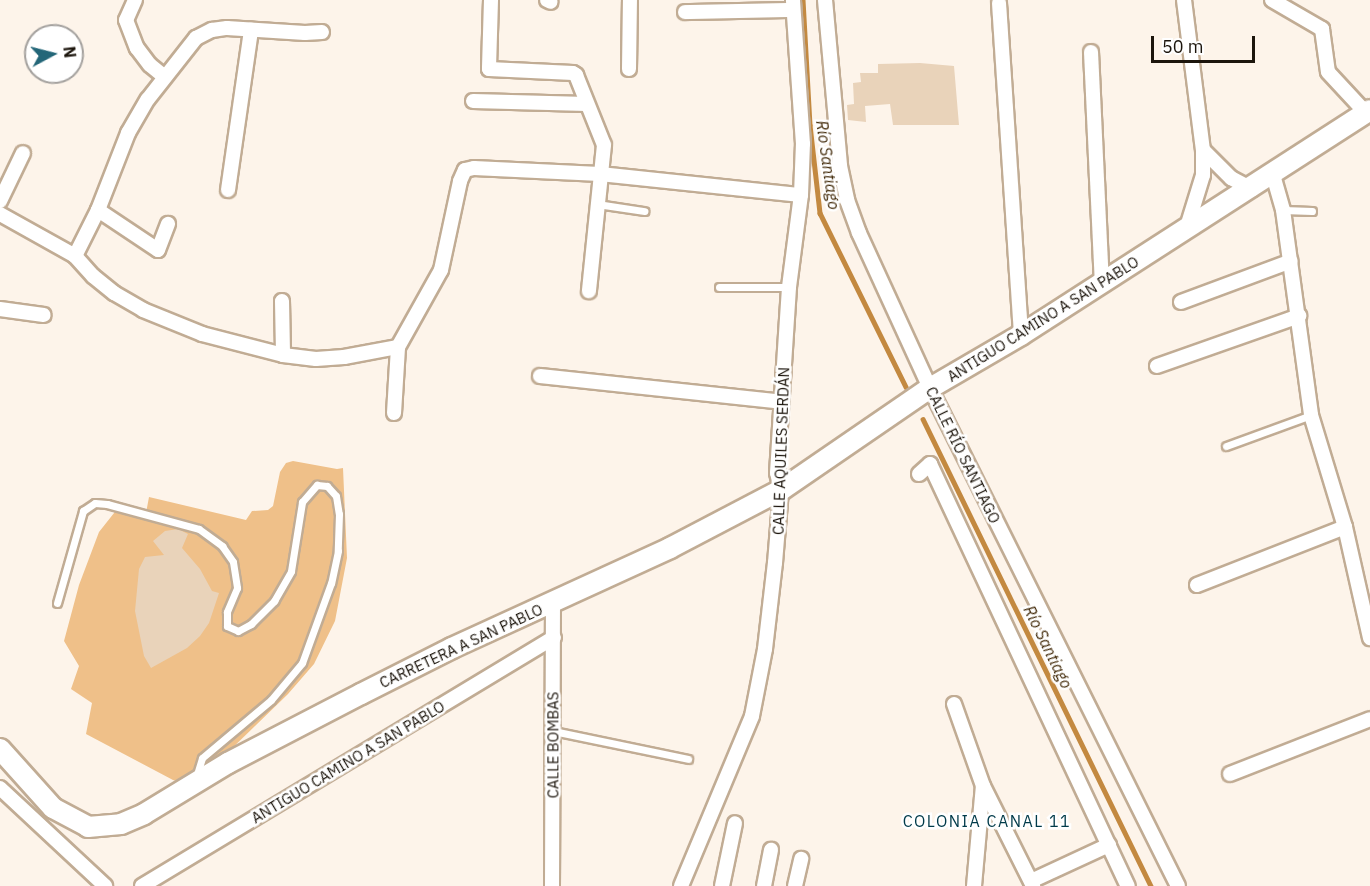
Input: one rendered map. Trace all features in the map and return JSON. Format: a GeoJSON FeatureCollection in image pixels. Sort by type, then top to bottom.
{"type":"FeatureCollection","features":[{"type":"Feature","properties":{"kind":"main road","name":"ANTIGUO CAMINO A SAN PABLO"},"geometry":{"type":"LineString","coordinates":[[930,388],[1021,335],[1187,227],[1252,189],[1368,112]]}},
{"type":"Feature","properties":{"kind":"main road","name":"CARRETERA A SAN PABLO"},"geometry":{"type":"LineString","coordinates":[[0,749],[53,808],[88,827],[121,824],[144,814],[228,763],[361,694],[452,648],[553,604],[670,548],[780,490],[930,388]]}},
{"type":"Feature","properties":{"kind":"street"},"geometry":{"type":"LineString","coordinates":[[135,0],[126,20],[137,48],[165,77]]}},
{"type":"Feature","properties":{"kind":"street"},"geometry":{"type":"LineString","coordinates":[[491,0],[489,69],[573,72],[604,145],[589,291]]}},
{"type":"Feature","properties":{"kind":"street"},"geometry":{"type":"LineString","coordinates":[[629,69],[630,0]]}},
{"type":"Feature","properties":{"kind":"street","name":"CALLE RÍO SANTIAGO"},"geometry":{"type":"LineString","coordinates":[[825,0],[833,104],[847,200],[871,260],[930,388],[1178,886]]}},
{"type":"Feature","properties":{"kind":"street"},"geometry":{"type":"LineString","coordinates":[[1184,0],[1203,150],[1203,175],[1187,227]]}},
{"type":"Feature","properties":{"kind":"street"},"geometry":{"type":"LineString","coordinates":[[1272,0],[1322,29],[1328,72],[1368,112]]}},
{"type":"Feature","properties":{"kind":"street"},"geometry":{"type":"LineString","coordinates":[[999,3],[1021,335]]}},
{"type":"Feature","properties":{"kind":"street"},"geometry":{"type":"LineString","coordinates":[[685,12],[793,5]]}},
{"type":"Feature","properties":{"kind":"street","name":"CALLE AQUILES SERDÁN"},"geometry":{"type":"LineString","coordinates":[[681,886],[752,716],[765,649],[780,490],[777,473],[789,287],[801,195],[803,144],[793,5]]}},
{"type":"Feature","properties":{"kind":"street"},"geometry":{"type":"LineString","coordinates":[[75,256],[98,210],[128,133],[165,77],[196,38],[212,30],[322,32]]}},
{"type":"Feature","properties":{"kind":"street"},"geometry":{"type":"LineString","coordinates":[[228,190],[251,30]]}},
{"type":"Feature","properties":{"kind":"street"},"geometry":{"type":"LineString","coordinates":[[1090,52],[1102,283]]}},
{"type":"Feature","properties":{"kind":"street"},"geometry":{"type":"LineString","coordinates":[[473,100],[587,104]]}},
{"type":"Feature","properties":{"kind":"street"},"geometry":{"type":"LineString","coordinates":[[1203,150],[1231,178],[1252,189]]}},
{"type":"Feature","properties":{"kind":"street"},"geometry":{"type":"LineString","coordinates":[[0,201],[23,153]]}},
{"type":"Feature","properties":{"kind":"street"},"geometry":{"type":"LineString","coordinates":[[394,413],[398,347],[441,270],[460,181],[465,170],[474,168],[600,174],[801,195]]}},
{"type":"Feature","properties":{"kind":"street"},"geometry":{"type":"LineString","coordinates":[[1273,175],[1283,210],[1311,415],[1345,527],[1370,638]]}},
{"type":"Feature","properties":{"kind":"street"},"geometry":{"type":"LineString","coordinates":[[98,210],[158,250],[168,224]]}},
{"type":"Feature","properties":{"kind":"street"},"geometry":{"type":"LineString","coordinates":[[0,214],[75,256],[93,276],[114,293],[143,310],[202,334],[283,355],[316,358],[344,357],[398,347]]}},
{"type":"Feature","properties":{"kind":"street"},"geometry":{"type":"LineString","coordinates":[[1181,302],[1291,261]]}},
{"type":"Feature","properties":{"kind":"street"},"geometry":{"type":"LineString","coordinates":[[282,301],[283,355]]}},
{"type":"Feature","properties":{"kind":"street"},"geometry":{"type":"LineString","coordinates":[[0,309],[44,315]]}},
{"type":"Feature","properties":{"kind":"street"},"geometry":{"type":"LineString","coordinates":[[1157,366],[1299,316]]}},
{"type":"Feature","properties":{"kind":"street"},"geometry":{"type":"LineString","coordinates":[[540,376],[782,402]]}},
{"type":"Feature","properties":{"kind":"street"},"geometry":{"type":"LineString","coordinates":[[919,474],[930,464],[1128,886]]}},
{"type":"Feature","properties":{"kind":"street"},"geometry":{"type":"LineString","coordinates":[[1197,585],[1345,527]]}},
{"type":"Feature","properties":{"kind":"street","name":"CALLE BOMBAS"},"geometry":{"type":"LineString","coordinates":[[552,886],[553,604]]}},
{"type":"Feature","properties":{"kind":"street","name":"ANTIGUO CAMINO A SAN PABLO"},"geometry":{"type":"LineString","coordinates":[[142,886],[554,637]]}},
{"type":"Feature","properties":{"kind":"street"},"geometry":{"type":"LineString","coordinates":[[954,704],[983,786],[1032,883],[1109,845]]}},
{"type":"Feature","properties":{"kind":"street"},"geometry":{"type":"LineString","coordinates":[[1230,774],[1370,719]]}},
{"type":"Feature","properties":{"kind":"street"},"geometry":{"type":"LineString","coordinates":[[974,886],[983,786]]}},
{"type":"Feature","properties":{"kind":"street"},"geometry":{"type":"LineString","coordinates":[[0,788],[105,886]]}},
{"type":"Feature","properties":{"kind":"street"},"geometry":{"type":"LineString","coordinates":[[722,886],[735,823]]}},
{"type":"Feature","properties":{"kind":"street"},"geometry":{"type":"LineString","coordinates":[[764,886],[771,850]]}},
{"type":"Feature","properties":{"kind":"street"},"geometry":{"type":"LineString","coordinates":[[795,886],[801,859]]}},
{"type":"Feature","properties":{"kind":"lane"},"geometry":{"type":"LineString","coordinates":[[597,204],[644,211]]}},
{"type":"Feature","properties":{"kind":"lane"},"geometry":{"type":"LineString","coordinates":[[1283,210],[1312,211]]}},
{"type":"Feature","properties":{"kind":"lane"},"geometry":{"type":"LineString","coordinates":[[719,287],[789,287]]}},
{"type":"Feature","properties":{"kind":"lane"},"geometry":{"type":"LineString","coordinates":[[1226,446],[1311,415]]}},
{"type":"Feature","properties":{"kind":"lane"},"geometry":{"type":"LineString","coordinates":[[57,603],[83,511],[95,503],[107,504],[199,529],[222,546],[233,562],[237,588],[227,612],[227,626],[238,631],[251,624],[274,601],[291,571],[302,502],[317,485],[327,486],[336,496],[339,514],[338,551],[331,583],[302,663],[271,700],[201,758],[194,785]]}},
{"type":"Feature","properties":{"kind":"lane"},"geometry":{"type":"LineString","coordinates":[[553,731],[688,759]]}},
{"type":"Feature","properties":{"kind":"shaded area"},"geometry":{"type":"Polygon","coordinates":[[[293,461],[337,469],[343,468],[347,558],[335,621],[314,664],[288,694],[223,757],[183,783],[173,780],[86,734],[92,703],[71,689],[79,666],[64,641],[79,585],[99,532],[118,508],[146,513],[149,497],[246,520],[252,511],[268,510],[273,506],[280,472],[286,463],[293,461]]]}},
{"type":"Feature","properties":{"kind":"building"},"geometry":{"type":"Polygon","coordinates":[[[920,63],[954,66],[959,125],[893,125],[890,104],[865,106],[866,122],[848,120],[847,105],[854,104],[853,83],[861,82],[860,73],[878,73],[878,64],[920,63]]]}},
{"type":"Feature","properties":{"kind":"building"},"geometry":{"type":"Polygon","coordinates":[[[178,529],[188,534],[182,548],[200,569],[212,591],[219,593],[209,623],[200,636],[187,648],[151,668],[144,656],[135,611],[139,569],[145,557],[164,555],[153,541],[165,531],[178,529]]]}},
{"type":"Feature","properties":{"kind":"waterway","name":"Río Santiago"},"geometry":{"type":"LineString","coordinates":[[803,0],[810,125],[820,213],[906,387]]}},
{"type":"Feature","properties":{"kind":"waterway","name":"Río Santiago"},"geometry":{"type":"LineString","coordinates":[[923,419],[1151,886]]}},
{"type":"Feature","properties":{"kind":"district","name":"COLONIA CANAL 11"},"geometry":{"type":"Point","coordinates":[987,821]}}]}
